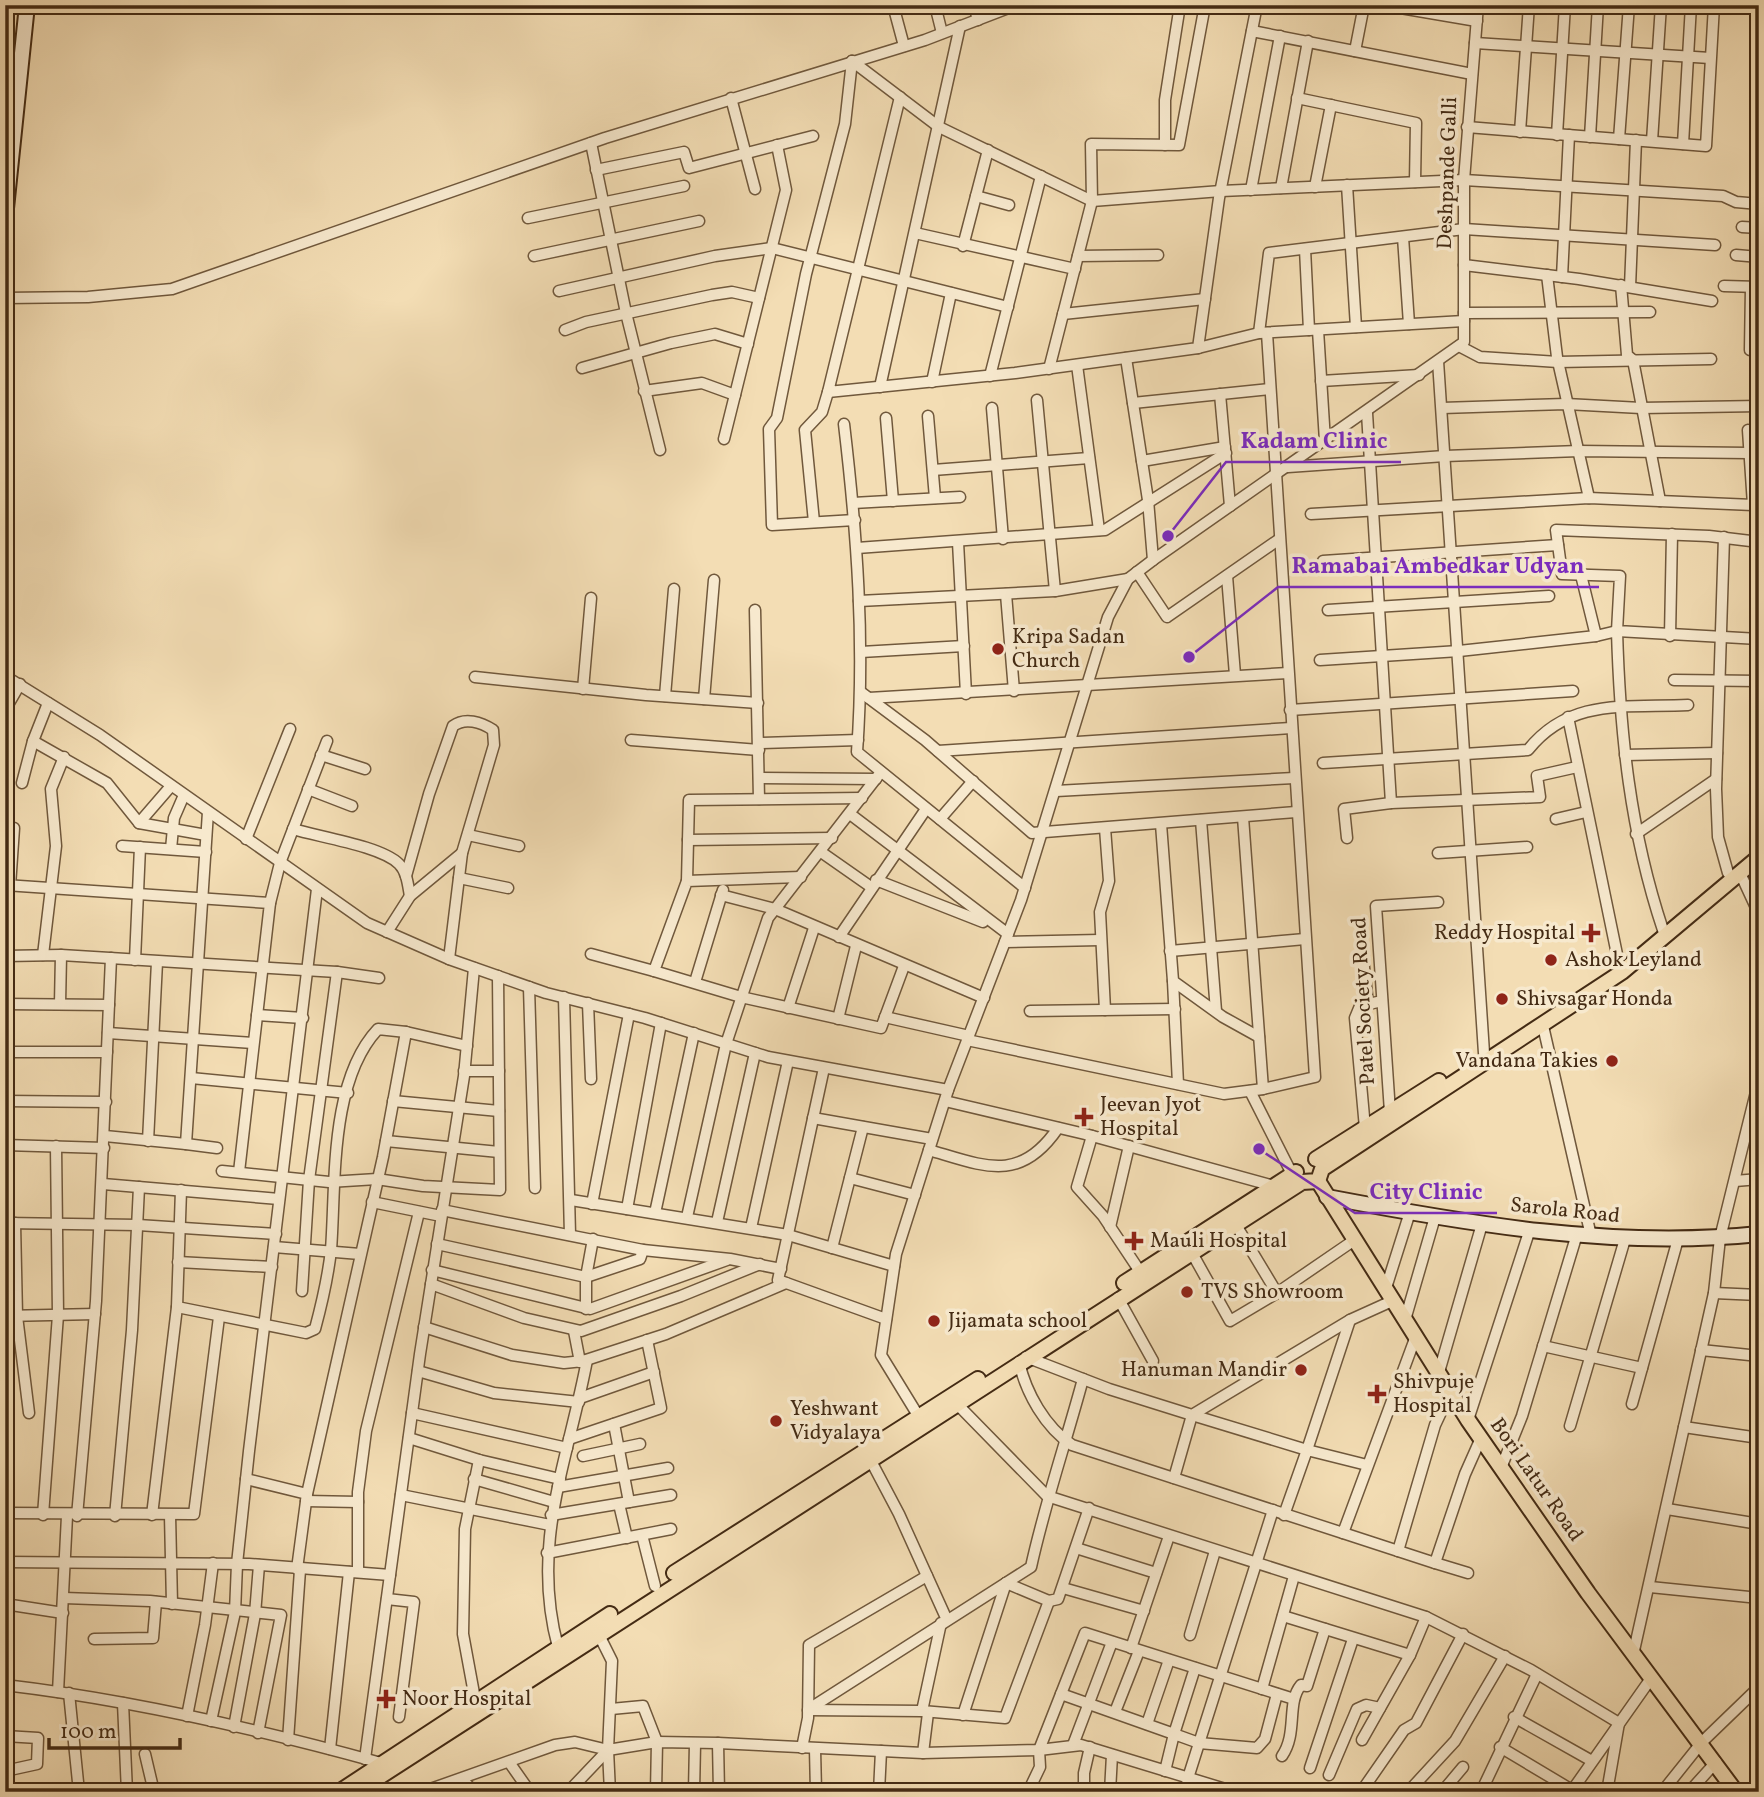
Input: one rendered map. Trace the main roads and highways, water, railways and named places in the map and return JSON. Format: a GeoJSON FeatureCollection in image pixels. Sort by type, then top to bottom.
{"type":"FeatureCollection","features":[{"type":"Feature","properties":{"kind":"main road"},"geometry":{"type":"LineString","coordinates":[[5,218],[27,5]]}},
{"type":"Feature","properties":{"kind":"main road"},"geometry":{"type":"LineString","coordinates":[[358,1791],[739,1529],[919,1417],[1274,1186],[1319,1170],[1543,1026],[1644,956],[1734,873],[1759,846]]}},
{"type":"Feature","properties":{"kind":"main road"},"geometry":{"type":"LineString","coordinates":[[1319,1170],[1365,1128],[1619,964],[1734,873],[1759,857]]}},
{"type":"Feature","properties":{"kind":"main road"},"geometry":{"type":"LineString","coordinates":[[339,1792],[475,1699],[871,1461],[1022,1360],[1236,1225],[1296,1176],[1302,1159],[1319,1170]]}},
{"type":"Feature","properties":{"kind":"main road","name":"Bori Latur Road"},"geometry":{"type":"LineString","coordinates":[[1319,1170],[1326,1197],[1468,1420],[1633,1655],[1702,1742],[1736,1792]]}},
{"type":"Feature","properties":{"kind":"main road","name":"Sarola Road"},"geometry":{"type":"LineString","coordinates":[[1326,1197],[1482,1224],[1584,1235],[1720,1238],[1759,1234]]}},
{"type":"Feature","properties":{"kind":"place","name":"Kadam Clinic"},"geometry":{"type":"Point","coordinates":[1168,536]}},
{"type":"Feature","properties":{"kind":"place","name":"Kripa Sadan Church"},"geometry":{"type":"Point","coordinates":[998,649]}},
{"type":"Feature","properties":{"kind":"place","name":"Ramabai Ambedkar Udyan"},"geometry":{"type":"Point","coordinates":[1189,657]}},
{"type":"Feature","properties":{"kind":"place","name":"Reddy Hospital"},"geometry":{"type":"Point","coordinates":[1591,933]}},
{"type":"Feature","properties":{"kind":"place","name":"Ashok Leyland"},"geometry":{"type":"Point","coordinates":[1551,960]}},
{"type":"Feature","properties":{"kind":"place","name":"Shivsagar Honda"},"geometry":{"type":"Point","coordinates":[1502,999]}},
{"type":"Feature","properties":{"kind":"place","name":"Vandana Takies"},"geometry":{"type":"Point","coordinates":[1612,1061]}},
{"type":"Feature","properties":{"kind":"place","name":"Jeevan Jyot Hospital"},"geometry":{"type":"Point","coordinates":[1084,1117]}},
{"type":"Feature","properties":{"kind":"place","name":"City Clinic"},"geometry":{"type":"Point","coordinates":[1259,1149]}},
{"type":"Feature","properties":{"kind":"place","name":"Mauli Hospital"},"geometry":{"type":"Point","coordinates":[1134,1241]}},
{"type":"Feature","properties":{"kind":"place","name":"TVS Showroom"},"geometry":{"type":"Point","coordinates":[1187,1292]}},
{"type":"Feature","properties":{"kind":"place","name":"Jijamata school"},"geometry":{"type":"Point","coordinates":[934,1321]}},
{"type":"Feature","properties":{"kind":"place","name":"Hanuman Mandir"},"geometry":{"type":"Point","coordinates":[1301,1370]}},
{"type":"Feature","properties":{"kind":"place","name":"Shivpuje Hospital"},"geometry":{"type":"Point","coordinates":[1377,1394]}},
{"type":"Feature","properties":{"kind":"place","name":"Yeshwant Vidyalaya"},"geometry":{"type":"Point","coordinates":[776,1421]}},
{"type":"Feature","properties":{"kind":"place","name":"Noor Hospital"},"geometry":{"type":"Point","coordinates":[386,1699]}}]}
